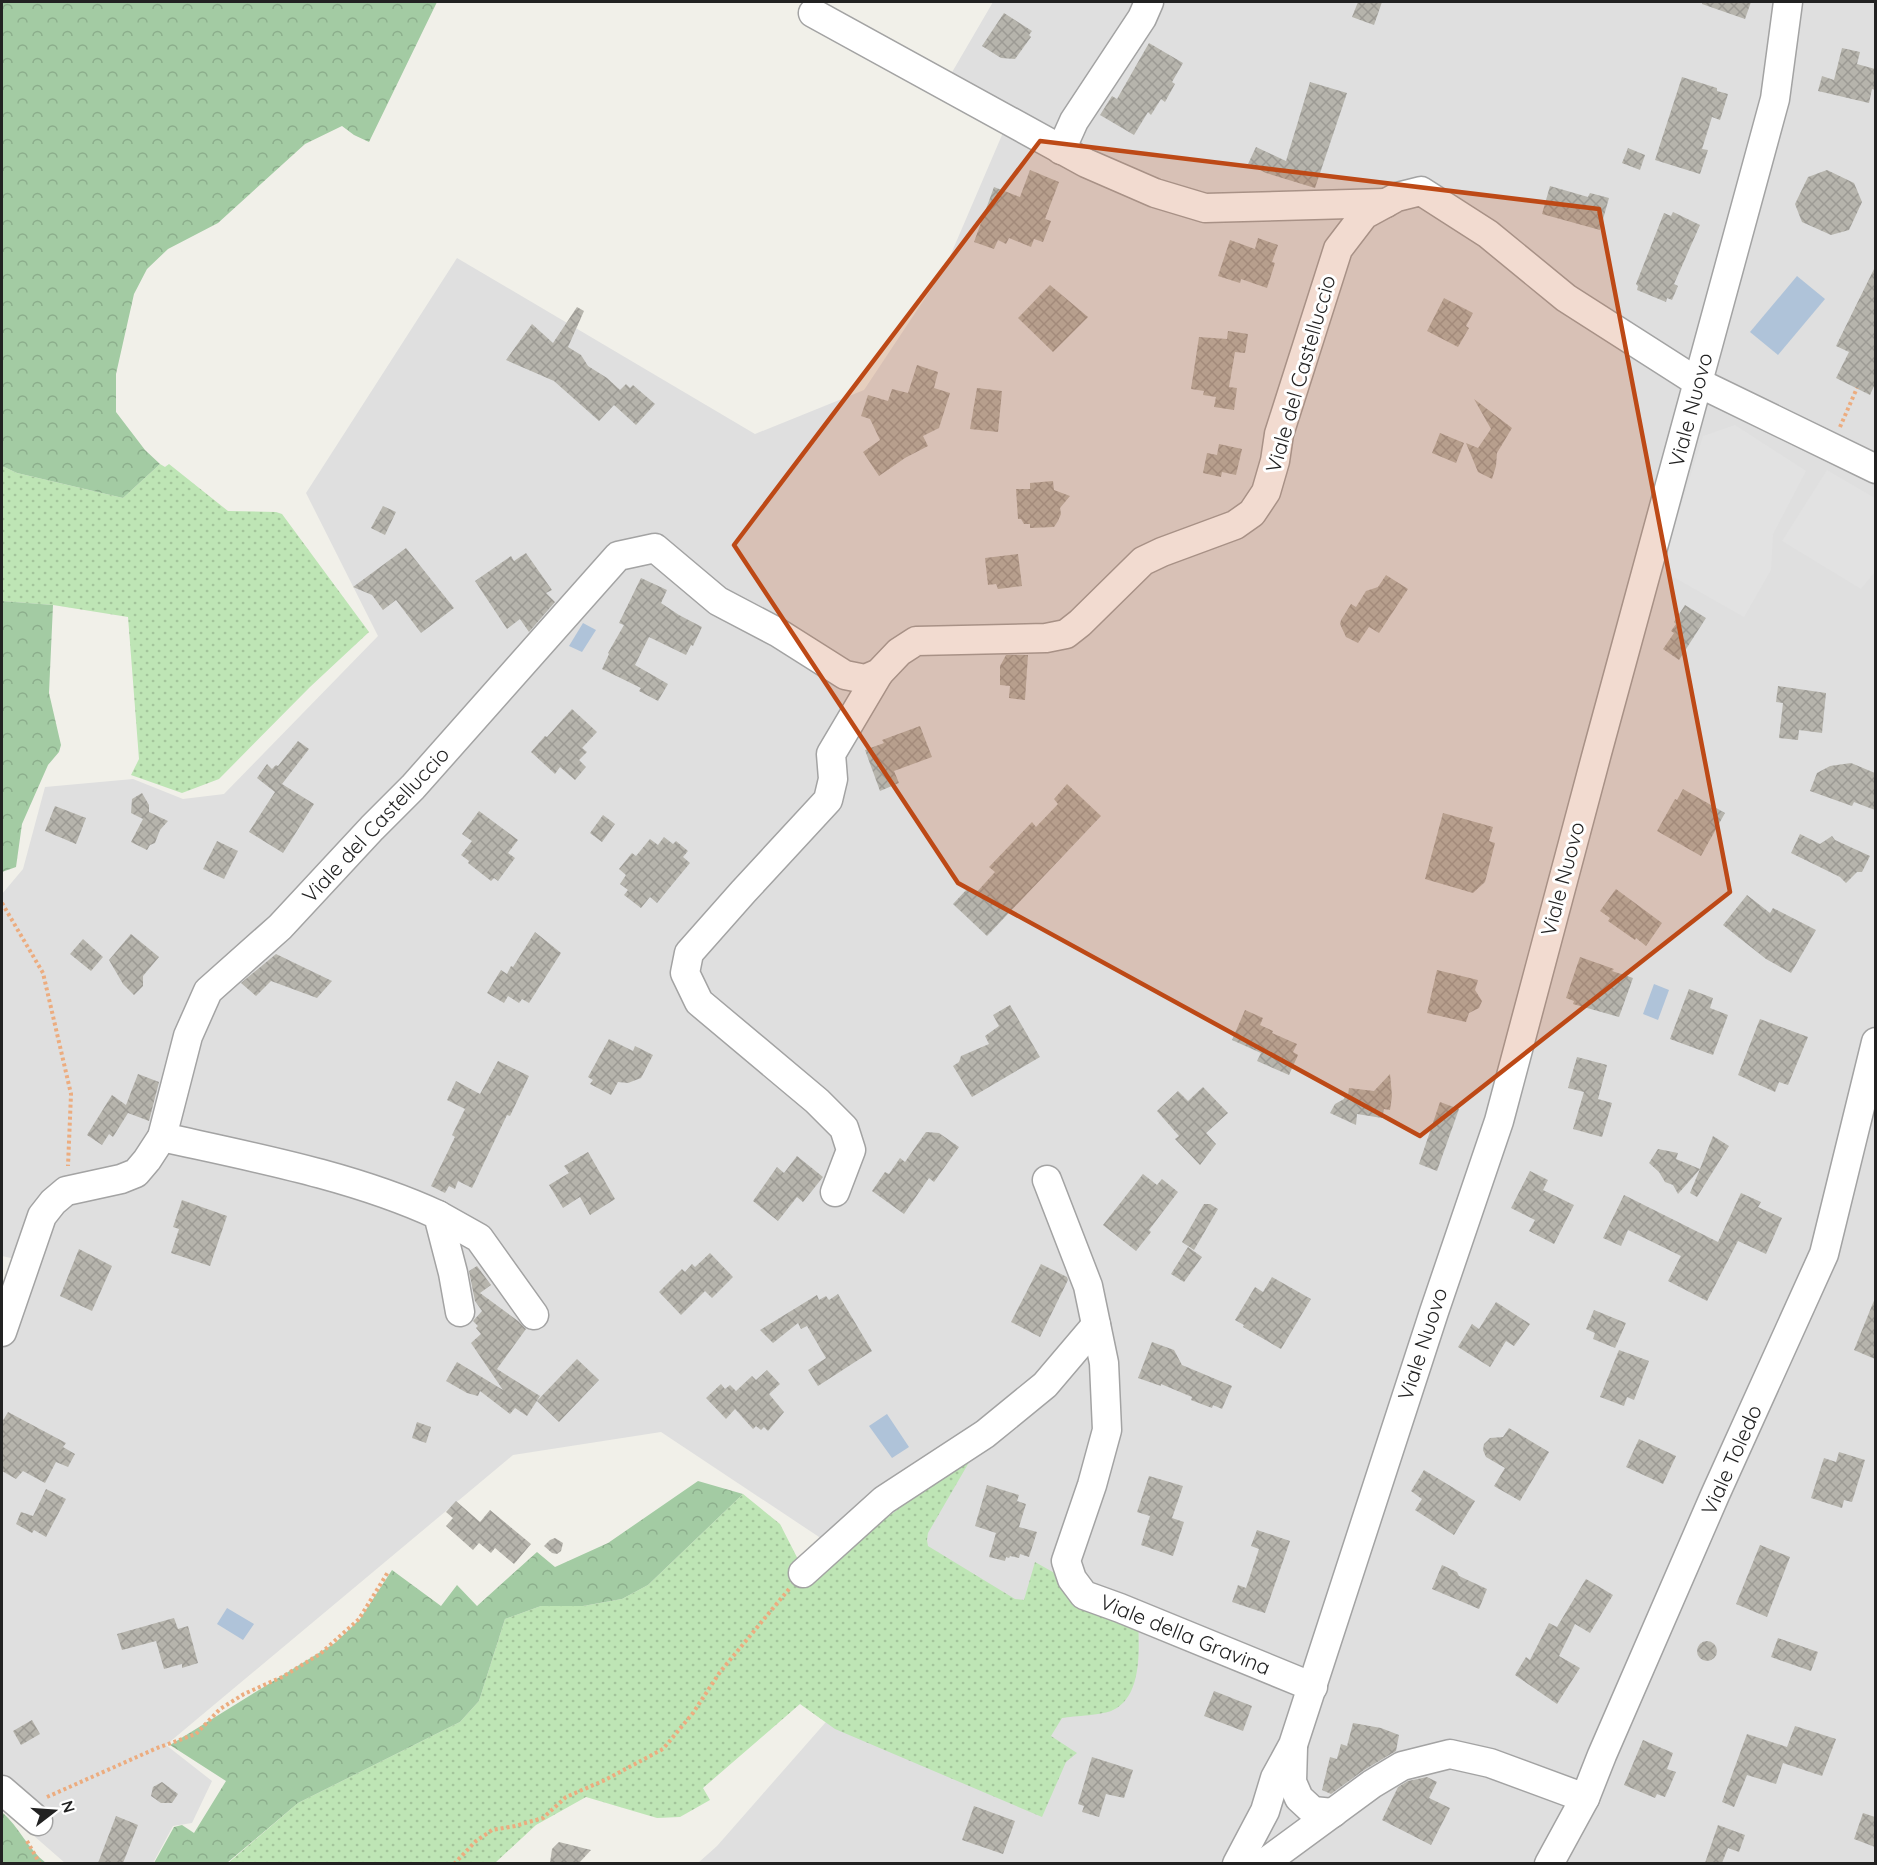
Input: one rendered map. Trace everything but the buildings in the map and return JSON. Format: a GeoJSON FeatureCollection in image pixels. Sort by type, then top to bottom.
{"type":"FeatureCollection","features":[{"type":"Feature","properties":{"kind":"street"},"geometry":{"type":"LineString","coordinates":[[1061,150],[1074,121],[1142,18],[1149,2]]}},
{"type":"Feature","properties":{"kind":"street","name":"Viale Nuovo"},"geometry":{"type":"LineString","coordinates":[[1237,1863],[1265,1811],[1275,1779],[1293,1745],[1434,1312],[1499,1121],[1593,764],[1775,99],[1788,2]]}},
{"type":"Feature","properties":{"kind":"street"},"geometry":{"type":"LineString","coordinates":[[813,14],[1061,150],[1155,193],[1205,208],[1386,203]]}},
{"type":"Feature","properties":{"kind":"street","name":"Viale del Castelluccio"},"geometry":{"type":"LineString","coordinates":[[835,1192],[850,1150],[844,1128],[817,1101],[699,1002],[685,973],[690,953],[742,892],[828,800],[833,779],[831,754],[879,673],[899,652],[916,641],[1046,638],[1066,634],[1143,561],[1235,525],[1252,513],[1266,492],[1280,434],[1338,249],[1364,215],[1397,196],[1421,191],[1488,234],[1566,298],[1699,383]]}},
{"type":"Feature","properties":{"kind":"street"},"geometry":{"type":"LineString","coordinates":[[1699,383],[1875,469]]}},
{"type":"Feature","properties":{"kind":"street","name":"Viale del Castelluccio"},"geometry":{"type":"LineString","coordinates":[[66,1191],[121,1179],[136,1173],[147,1161],[162,1137],[188,1036],[208,991],[280,927],[413,787],[618,556],[655,548],[718,601],[777,632],[845,675],[865,679],[879,673]]}},
{"type":"Feature","properties":{"kind":"street","name":"Viale Toledo"},"geometry":{"type":"LineString","coordinates":[[1549,1863],[1585,1798],[1710,1506],[1824,1254],[1875,1042]]}},
{"type":"Feature","properties":{"kind":"street"},"geometry":{"type":"LineString","coordinates":[[162,1137],[265,1160],[373,1190],[438,1215],[479,1238],[534,1315]]}},
{"type":"Feature","properties":{"kind":"street","name":"Viale della Gravina"},"geometry":{"type":"LineString","coordinates":[[1047,1180],[1088,1287],[1104,1363],[1107,1430],[1092,1485],[1066,1562],[1072,1579],[1084,1595],[1313,1687]]}},
{"type":"Feature","properties":{"kind":"street"},"geometry":{"type":"LineString","coordinates":[[2,1332],[42,1216],[66,1191]]}},
{"type":"Feature","properties":{"kind":"street"},"geometry":{"type":"LineString","coordinates":[[438,1215],[460,1312]]}},
{"type":"Feature","properties":{"kind":"street"},"geometry":{"type":"LineString","coordinates":[[803,1573],[884,1500],[985,1434],[1045,1385],[1096,1325]]}},
{"type":"Feature","properties":{"kind":"street","name":"Viale Nuovo"},"geometry":{"type":"LineString","coordinates":[[1273,1857],[1293,1782],[1293,1745]]}},
{"type":"Feature","properties":{"kind":"street"},"geometry":{"type":"LineString","coordinates":[[1273,1857],[1372,1784],[1402,1766],[1450,1754],[1490,1763],[1585,1798]]}},
{"type":"Feature","properties":{"kind":"street"},"geometry":{"type":"LineString","coordinates":[[1293,1782],[1299,1798],[1314,1811],[1333,1813]]}},
{"type":"Feature","properties":{"kind":"street"},"geometry":{"type":"LineString","coordinates":[[1265,1811],[1271,1832],[1273,1857]]}},
{"type":"Feature","properties":{"kind":"path"},"geometry":{"type":"LineString","coordinates":[[1831,447],[1857,388]]}},
{"type":"Feature","properties":{"kind":"path"},"geometry":{"type":"LineString","coordinates":[[2,903],[43,973],[71,1094],[66,1191]]}},
{"type":"Feature","properties":{"kind":"path"},"geometry":{"type":"LineString","coordinates":[[20,1805],[51,1796],[157,1748],[196,1734],[220,1709],[244,1694],[282,1677],[320,1654],[359,1619],[388,1572]]}},
{"type":"Feature","properties":{"kind":"path"},"geometry":{"type":"LineString","coordinates":[[454,1863],[476,1841],[492,1830],[543,1818],[566,1797],[605,1780],[663,1749],[693,1713],[720,1672],[803,1573]]}},
{"type":"Feature","properties":{"kind":"highlighted area"},"geometry":{"type":"Polygon","coordinates":[[[1040,141],[1599,209],[1730,892],[1420,1136],[958,883],[734,545],[1040,141]]]}},
{"type":"Feature","properties":{"kind":"shaded area"},"geometry":{"type":"Polygon","coordinates":[[[993,2],[1875,2],[1875,1863],[698,1863],[717,1846],[926,1608],[661,1432],[513,1455],[166,1745],[212,1781],[192,1823],[173,1826],[153,1863],[65,1863],[2,1808],[2,1350],[33,1263],[2,1256],[2,894],[23,869],[45,787],[133,779],[183,799],[224,794],[378,636],[306,493],[457,258],[755,434],[864,390],[945,268],[1005,128],[944,86],[993,2]]]}},
{"type":"Feature","properties":{"kind":"shaded area"},"geometry":{"type":"Polygon","coordinates":[[[1735,425],[1806,471],[1773,534],[1771,570],[1744,617],[1661,570],[1703,436],[1735,425]]]}},
{"type":"Feature","properties":{"kind":"shaded area"},"geometry":{"type":"Polygon","coordinates":[[[1827,470],[1875,498],[1875,572],[1861,589],[1782,541],[1827,470]]]}},
{"type":"Feature","properties":{"kind":"green space"},"geometry":{"type":"Polygon","coordinates":[[[2,2],[437,2],[369,142],[342,126],[305,144],[218,223],[168,249],[147,269],[134,294],[116,374],[116,412],[145,450],[160,464],[123,498],[17,473],[2,466],[2,2]]]}},
{"type":"Feature","properties":{"kind":"green space"},"geometry":{"type":"Polygon","coordinates":[[[160,464],[165,467],[169,464],[228,511],[282,514],[369,632],[310,687],[219,779],[182,793],[131,775],[139,759],[128,617],[53,605],[2,601],[2,466],[17,473],[123,498],[160,464]]]}},
{"type":"Feature","properties":{"kind":"green space"},"geometry":{"type":"Polygon","coordinates":[[[2,601],[53,605],[49,693],[61,745],[59,752],[48,765],[22,824],[16,867],[2,872],[2,601]]]}},
{"type":"Feature","properties":{"kind":"green space"},"geometry":{"type":"Polygon","coordinates":[[[975,1452],[928,1533],[928,1546],[1015,1599],[1024,1600],[1035,1562],[1138,1620],[1137,1670],[1130,1694],[1123,1703],[1109,1712],[1062,1718],[1051,1736],[1077,1753],[1066,1762],[1042,1817],[835,1729],[800,1704],[703,1788],[710,1800],[680,1817],[657,1818],[586,1797],[536,1825],[495,1863],[227,1864],[298,1803],[460,1722],[479,1701],[505,1619],[541,1606],[583,1606],[622,1599],[648,1585],[743,1494],[780,1524],[807,1577],[975,1452]]]}},
{"type":"Feature","properties":{"kind":"green space"},"geometry":{"type":"Polygon","coordinates":[[[698,1481],[743,1494],[648,1585],[622,1599],[583,1606],[541,1606],[505,1619],[479,1701],[460,1722],[298,1803],[227,1863],[154,1863],[174,1827],[182,1825],[194,1833],[226,1781],[170,1745],[335,1643],[360,1619],[392,1570],[441,1606],[457,1585],[477,1606],[537,1552],[555,1567],[608,1543],[698,1481]]]}},
{"type":"Feature","properties":{"kind":"green space"},"geometry":{"type":"Polygon","coordinates":[[[2,1812],[34,1851],[46,1863],[2,1863],[2,1812]]]}},
{"type":"Feature","properties":{"kind":"water"},"geometry":{"type":"Polygon","coordinates":[[[1797,276],[1825,299],[1778,355],[1750,332],[1797,276]]]}},
{"type":"Feature","properties":{"kind":"water"},"geometry":{"type":"Polygon","coordinates":[[[583,623],[596,630],[582,652],[569,646],[583,623]]]}},
{"type":"Feature","properties":{"kind":"water"},"geometry":{"type":"Polygon","coordinates":[[[1654,984],[1669,990],[1658,1020],[1643,1014],[1654,984]]]}},
{"type":"Feature","properties":{"kind":"water"},"geometry":{"type":"Polygon","coordinates":[[[887,1414],[909,1447],[892,1458],[869,1426],[887,1414]]]}},
{"type":"Feature","properties":{"kind":"water"},"geometry":{"type":"Polygon","coordinates":[[[227,1608],[254,1624],[243,1640],[217,1624],[227,1608]]]}}]}
